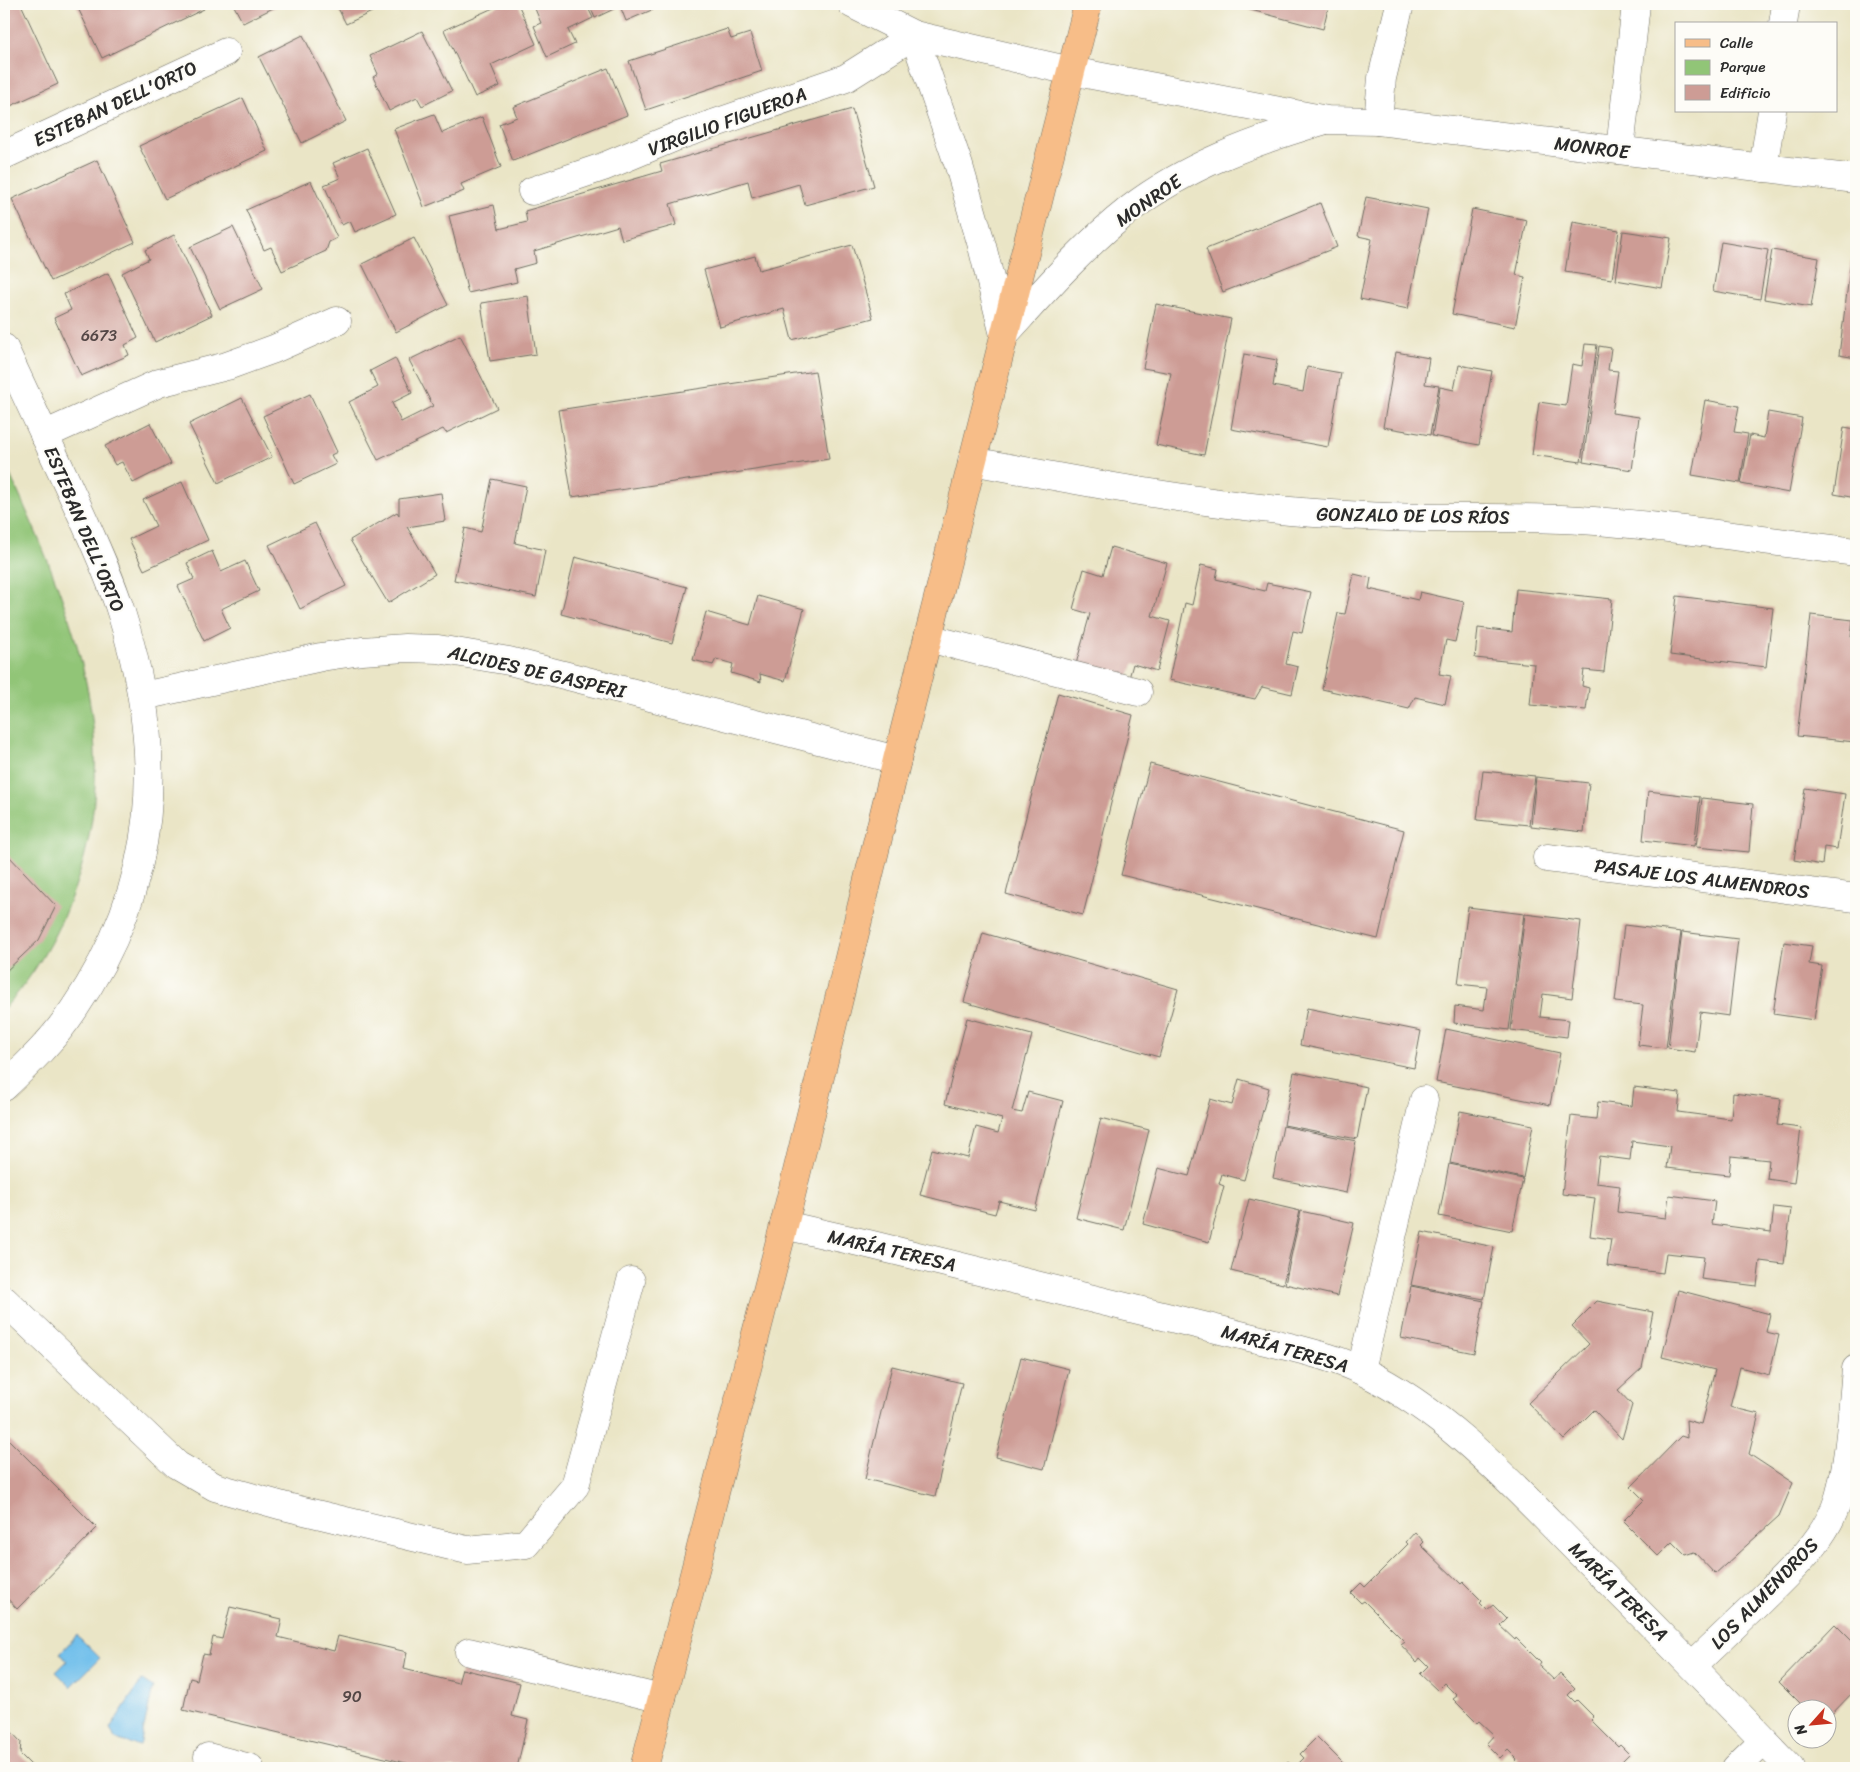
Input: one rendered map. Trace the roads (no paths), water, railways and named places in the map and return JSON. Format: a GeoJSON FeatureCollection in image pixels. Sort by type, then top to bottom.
{"type":"FeatureCollection","features":[{"type":"Feature","properties":{"kind":"main road"},"geometry":{"type":"LineString","coordinates":[[644,1768],[784,1225],[928,638],[1088,4]]}},
{"type":"Feature","properties":{"kind":"street"},"geometry":{"type":"LineString","coordinates":[[852,4],[914,35],[1071,71]]}},
{"type":"Feature","properties":{"kind":"street"},"geometry":{"type":"LineString","coordinates":[[1378,121],[1382,78],[1400,4]]}},
{"type":"Feature","properties":{"kind":"street"},"geometry":{"type":"LineString","coordinates":[[1620,150],[1636,4]]}},
{"type":"Feature","properties":{"kind":"street"},"geometry":{"type":"LineString","coordinates":[[1783,22],[1786,4]]}},
{"type":"Feature","properties":{"kind":"street"},"geometry":{"type":"LineString","coordinates":[[914,35],[959,166],[982,246],[1004,335]]}},
{"type":"Feature","properties":{"kind":"street","name":"VIRGILIO FIGUEROA"},"geometry":{"type":"LineString","coordinates":[[532,191],[603,167],[675,137],[846,78],[914,35]]}},
{"type":"Feature","properties":{"kind":"street","name":"ESTEBAN DELL'ORTO"},"geometry":{"type":"LineString","coordinates":[[4,155],[226,52]]}},
{"type":"Feature","properties":{"kind":"street","name":"MONROE"},"geometry":{"type":"LineString","coordinates":[[1071,71],[1327,120],[1378,121],[1856,179]]}},
{"type":"Feature","properties":{"kind":"street"},"geometry":{"type":"LineString","coordinates":[[1763,168],[1772,112]]}},
{"type":"Feature","properties":{"kind":"street","name":"MONROE"},"geometry":{"type":"LineString","coordinates":[[1004,335],[1073,259],[1130,209],[1149,196],[1222,156],[1274,135],[1327,120]]}},
{"type":"Feature","properties":{"kind":"street","name":"ESTEBAN DELL'ORTO"},"geometry":{"type":"LineString","coordinates":[[44,435],[159,383],[227,366],[274,349],[337,321]]}},
{"type":"Feature","properties":{"kind":"street","name":"ESTEBAN DELL'ORTO"},"geometry":{"type":"LineString","coordinates":[[4,348],[104,566],[121,610],[134,653],[143,696],[150,779],[140,862],[128,903],[113,942],[95,977],[74,1010],[49,1041],[4,1087]]}},
{"type":"Feature","properties":{"kind":"street","name":"GONZALO DE LOS RÍOS"},"geometry":{"type":"LineString","coordinates":[[972,462],[1214,502],[1291,511],[1367,516],[1436,518],[1515,517],[1582,520],[1856,552]]}},
{"type":"Feature","properties":{"kind":"street"},"geometry":{"type":"LineString","coordinates":[[928,638],[1138,692]]}},
{"type":"Feature","properties":{"kind":"street","name":"ALCIDES DE GASPERI"},"geometry":{"type":"LineString","coordinates":[[143,696],[321,657],[362,650],[438,649],[509,661],[898,760]]}},
{"type":"Feature","properties":{"kind":"street","name":"PASAJE LOS ALMENDROS"},"geometry":{"type":"LineString","coordinates":[[1547,858],[1856,898]]}},
{"type":"Feature","properties":{"kind":"street"},"geometry":{"type":"LineString","coordinates":[[1361,1370],[1424,1100]]}},
{"type":"Feature","properties":{"kind":"street","name":"MARÍA TERESA"},"geometry":{"type":"LineString","coordinates":[[784,1225],[1294,1348],[1328,1357],[1361,1370],[1401,1392],[1438,1418],[1494,1467],[1693,1665],[1790,1768]]}},
{"type":"Feature","properties":{"kind":"street"},"geometry":{"type":"LineString","coordinates":[[4,1300],[177,1465],[215,1487],[283,1506],[467,1550],[526,1544],[575,1486],[631,1281]]}},
{"type":"Feature","properties":{"kind":"street","name":"LOS ALMENDROS"},"geometry":{"type":"LineString","coordinates":[[1693,1665],[1810,1550],[1847,1500],[1845,1468],[1856,1369]]}},
{"type":"Feature","properties":{"kind":"street"},"geometry":{"type":"LineString","coordinates":[[469,1652],[662,1699]]}},
{"type":"Feature","properties":{"kind":"street"},"geometry":{"type":"LineString","coordinates":[[1736,1768],[1764,1741]]}},
{"type":"Feature","properties":{"kind":"street"},"geometry":{"type":"LineString","coordinates":[[208,1757],[250,1768]]}},
{"type":"Feature","properties":{"kind":"water"},"geometry":{"type":"Polygon","coordinates":[[[77,1635],[100,1658],[71,1687],[56,1672],[67,1661],[60,1653],[77,1635]]]}},
{"type":"Feature","properties":{"kind":"water"},"geometry":{"type":"Polygon","coordinates":[[[142,1680],[153,1687],[140,1746],[115,1739],[110,1728],[142,1680]]]}}]}
